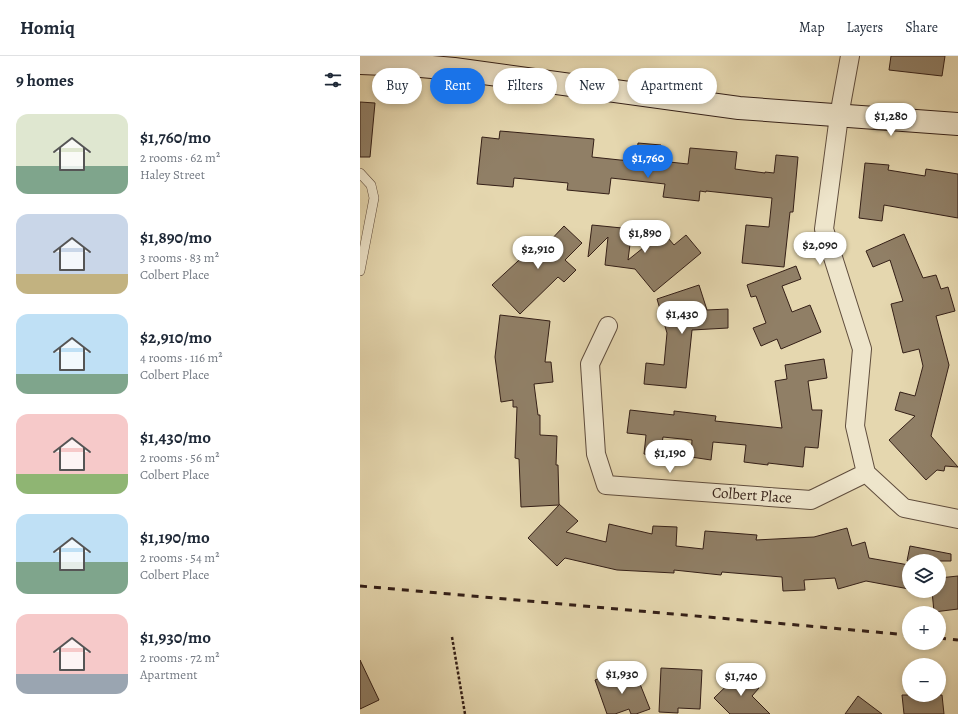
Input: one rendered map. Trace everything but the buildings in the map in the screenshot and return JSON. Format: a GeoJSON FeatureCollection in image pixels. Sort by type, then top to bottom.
{"type":"FeatureCollection","features":[{"type":"Feature","properties":{"kind":"street"},"geometry":{"type":"LineString","coordinates":[[850,56],[839,116],[824,228],[862,349],[855,426],[866,474],[904,508],[958,519]]}},
{"type":"Feature","properties":{"kind":"street"},"geometry":{"type":"LineString","coordinates":[[360,62],[411,59],[454,69],[739,108],[958,124]]}},
{"type":"Feature","properties":{"kind":"street","name":"Colbert Place"},"geometry":{"type":"LineString","coordinates":[[608,326],[590,364],[596,454],[606,485],[811,500],[866,474]]}},
{"type":"Feature","properties":{"kind":"lane"},"geometry":{"type":"LineString","coordinates":[[360,173],[371,185],[374,198],[360,271]]}},
{"type":"Feature","properties":{"kind":"path"},"geometry":{"type":"LineString","coordinates":[[452,637],[465,714]]}},
{"type":"Feature","properties":{"kind":"railway"},"geometry":{"type":"LineString","coordinates":[[360,586],[902,634]]}},
{"type":"Feature","properties":{"kind":"railway"},"geometry":{"type":"LineString","coordinates":[[946,639],[958,640]]}}]}
